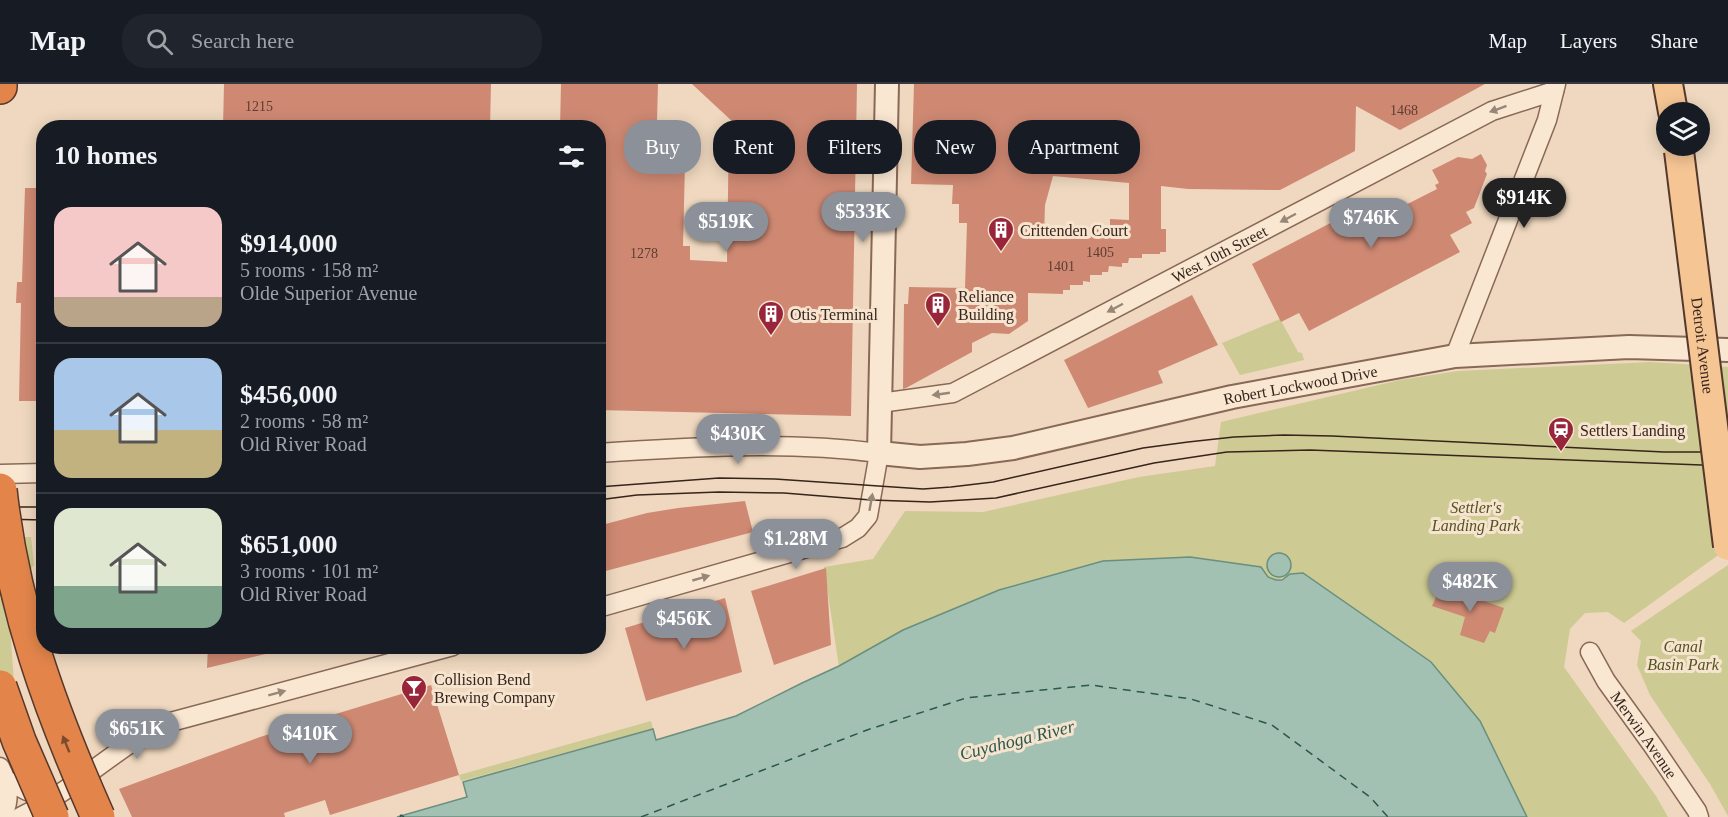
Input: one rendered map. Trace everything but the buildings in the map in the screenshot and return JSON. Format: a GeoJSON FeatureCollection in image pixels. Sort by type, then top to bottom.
{"type":"FeatureCollection","features":[{"type":"Feature","properties":{"kind":"highway"},"geometry":{"type":"LineString","coordinates":[[0,490],[10,559],[28,636],[52,708],[98,817]]}},
{"type":"Feature","properties":{"kind":"highway"},"geometry":{"type":"LineString","coordinates":[[0,687],[19,741],[59,803]]}},
{"type":"Feature","properties":{"kind":"main road"},"geometry":{"type":"LineString","coordinates":[[1668,84],[1671,102]]}},
{"type":"Feature","properties":{"kind":"main road","name":"Detroit Avenue"},"geometry":{"type":"LineString","coordinates":[[1680,156],[1728,546]]}},
{"type":"Feature","properties":{"kind":"street"},"geometry":{"type":"LineString","coordinates":[[606,606],[842,538],[858,528],[868,516],[879,453],[887,84]]}},
{"type":"Feature","properties":{"kind":"street"},"geometry":{"type":"LineString","coordinates":[[1455,356],[1547,120],[1555,88]]}},
{"type":"Feature","properties":{"kind":"street","name":"West 10th Street"},"geometry":{"type":"LineString","coordinates":[[880,403],[952,393],[1492,111],[1555,88]]}},
{"type":"Feature","properties":{"kind":"street","name":"Robert Lockwood Drive"},"geometry":{"type":"LineString","coordinates":[[879,453],[920,457],[1013,448],[1232,396],[1455,356],[1629,347],[1728,350]]}},
{"type":"Feature","properties":{"kind":"street"},"geometry":{"type":"LineString","coordinates":[[606,453],[701,447],[842,448],[879,453]]}},
{"type":"Feature","properties":{"kind":"street"},"geometry":{"type":"LineString","coordinates":[[0,474],[36,473]]}},
{"type":"Feature","properties":{"kind":"street","name":"Merwin Avenue"},"geometry":{"type":"LineString","coordinates":[[1590,652],[1606,681],[1653,746],[1699,817]]}},
{"type":"Feature","properties":{"kind":"street"},"geometry":{"type":"LineString","coordinates":[[20,817],[59,803],[133,741],[167,723],[423,654]]}},
{"type":"Feature","properties":{"kind":"street"},"geometry":{"type":"LineString","coordinates":[[3,773],[27,791],[49,794],[59,803]]}},
{"type":"Feature","properties":{"kind":"street"},"geometry":{"type":"LineString","coordinates":[[2,817],[8,793],[3,773]]}},
{"type":"Feature","properties":{"kind":"green space"},"geometry":{"type":"Polygon","coordinates":[[[1280,319],[1298,352],[1302,353],[1304,360],[1240,375],[1222,343],[1280,319]]]}},
{"type":"Feature","properties":{"kind":"green space","name":"Settler's Landing Park"},"geometry":{"type":"Polygon","coordinates":[[[1651,362],[1728,367],[1728,548],[1624,623],[1608,612],[1585,613],[1570,629],[1564,667],[1656,796],[1668,817],[1527,817],[1480,721],[1290,574],[1277,579],[1103,561],[999,590],[903,630],[839,667],[824,567],[873,559],[905,511],[983,512],[1139,477],[1215,466],[1221,422],[1400,380],[1458,371],[1651,362]]]}},
{"type":"Feature","properties":{"kind":"green space"},"geometry":{"type":"Polygon","coordinates":[[[16,537],[31,537],[34,565],[8,599],[16,710],[5,748],[0,742],[0,599],[16,571],[16,537]]]}},
{"type":"Feature","properties":{"kind":"green space","name":"Canal Basin Park"},"geometry":{"type":"Polygon","coordinates":[[[1728,565],[1728,816],[1710,784],[1650,695],[1637,665],[1641,641],[1631,631],[1728,565]]]}},
{"type":"Feature","properties":{"kind":"green space"},"geometry":{"type":"Polygon","coordinates":[[[651,721],[653,729],[461,781],[459,775],[651,721]]]}},
{"type":"Feature","properties":{"kind":"water"},"geometry":{"type":"Polygon","coordinates":[[[1279,553],[1288,556],[1291,565],[1288,574],[1279,577],[1270,574],[1267,565],[1270,556],[1279,553]]]}},
{"type":"Feature","properties":{"kind":"water","name":"Cuyahoga River"},"geometry":{"type":"Polygon","coordinates":[[[1190,557],[1261,567],[1268,577],[1276,580],[1282,580],[1290,574],[1303,573],[1431,662],[1480,721],[1527,817],[397,817],[467,797],[463,782],[653,729],[656,740],[736,716],[839,666],[903,630],[999,590],[1103,561],[1190,557]]]}},
{"type":"Feature","properties":{"kind":"ferry route"},"geometry":{"type":"LineString","coordinates":[[641,817],[867,730],[966,698],[1091,685],[1191,699],[1272,725],[1370,797],[1388,817]]}},
{"type":"Feature","properties":{"kind":"ferry route"},"geometry":{"type":"LineString","coordinates":[[400,817],[401,815],[404,817]]}},
{"type":"Feature","properties":{"kind":"tram line"},"geometry":{"type":"LineString","coordinates":[[606,486],[719,478],[775,479],[923,489],[951,487],[993,482],[1143,448],[1234,437],[1284,435],[1664,452],[1728,452]]}},
{"type":"Feature","properties":{"kind":"tram line"},"geometry":{"type":"LineString","coordinates":[[606,499],[637,495],[719,492],[784,493],[930,502],[996,498],[1154,463],[1227,452],[1310,450],[1728,466]]}},
{"type":"Feature","properties":{"kind":"tram line"},"geometry":{"type":"LineString","coordinates":[[0,507],[36,507]]}},
{"type":"Feature","properties":{"kind":"tram line"},"geometry":{"type":"LineString","coordinates":[[0,519],[36,520]]}},
{"type":"Feature","properties":{"kind":"place","name":"Crittenden Court"},"geometry":{"type":"Point","coordinates":[1001,253]}},
{"type":"Feature","properties":{"kind":"place","name":"Reliance Building"},"geometry":{"type":"Point","coordinates":[938,328]}},
{"type":"Feature","properties":{"kind":"place","name":"Otis Terminal"},"geometry":{"type":"Point","coordinates":[771,337]}},
{"type":"Feature","properties":{"kind":"place","name":"Settlers Landing"},"geometry":{"type":"Point","coordinates":[1561,453]}},
{"type":"Feature","properties":{"kind":"place","name":"Collision Bend Brewing Company"},"geometry":{"type":"Point","coordinates":[414,711]}}]}
